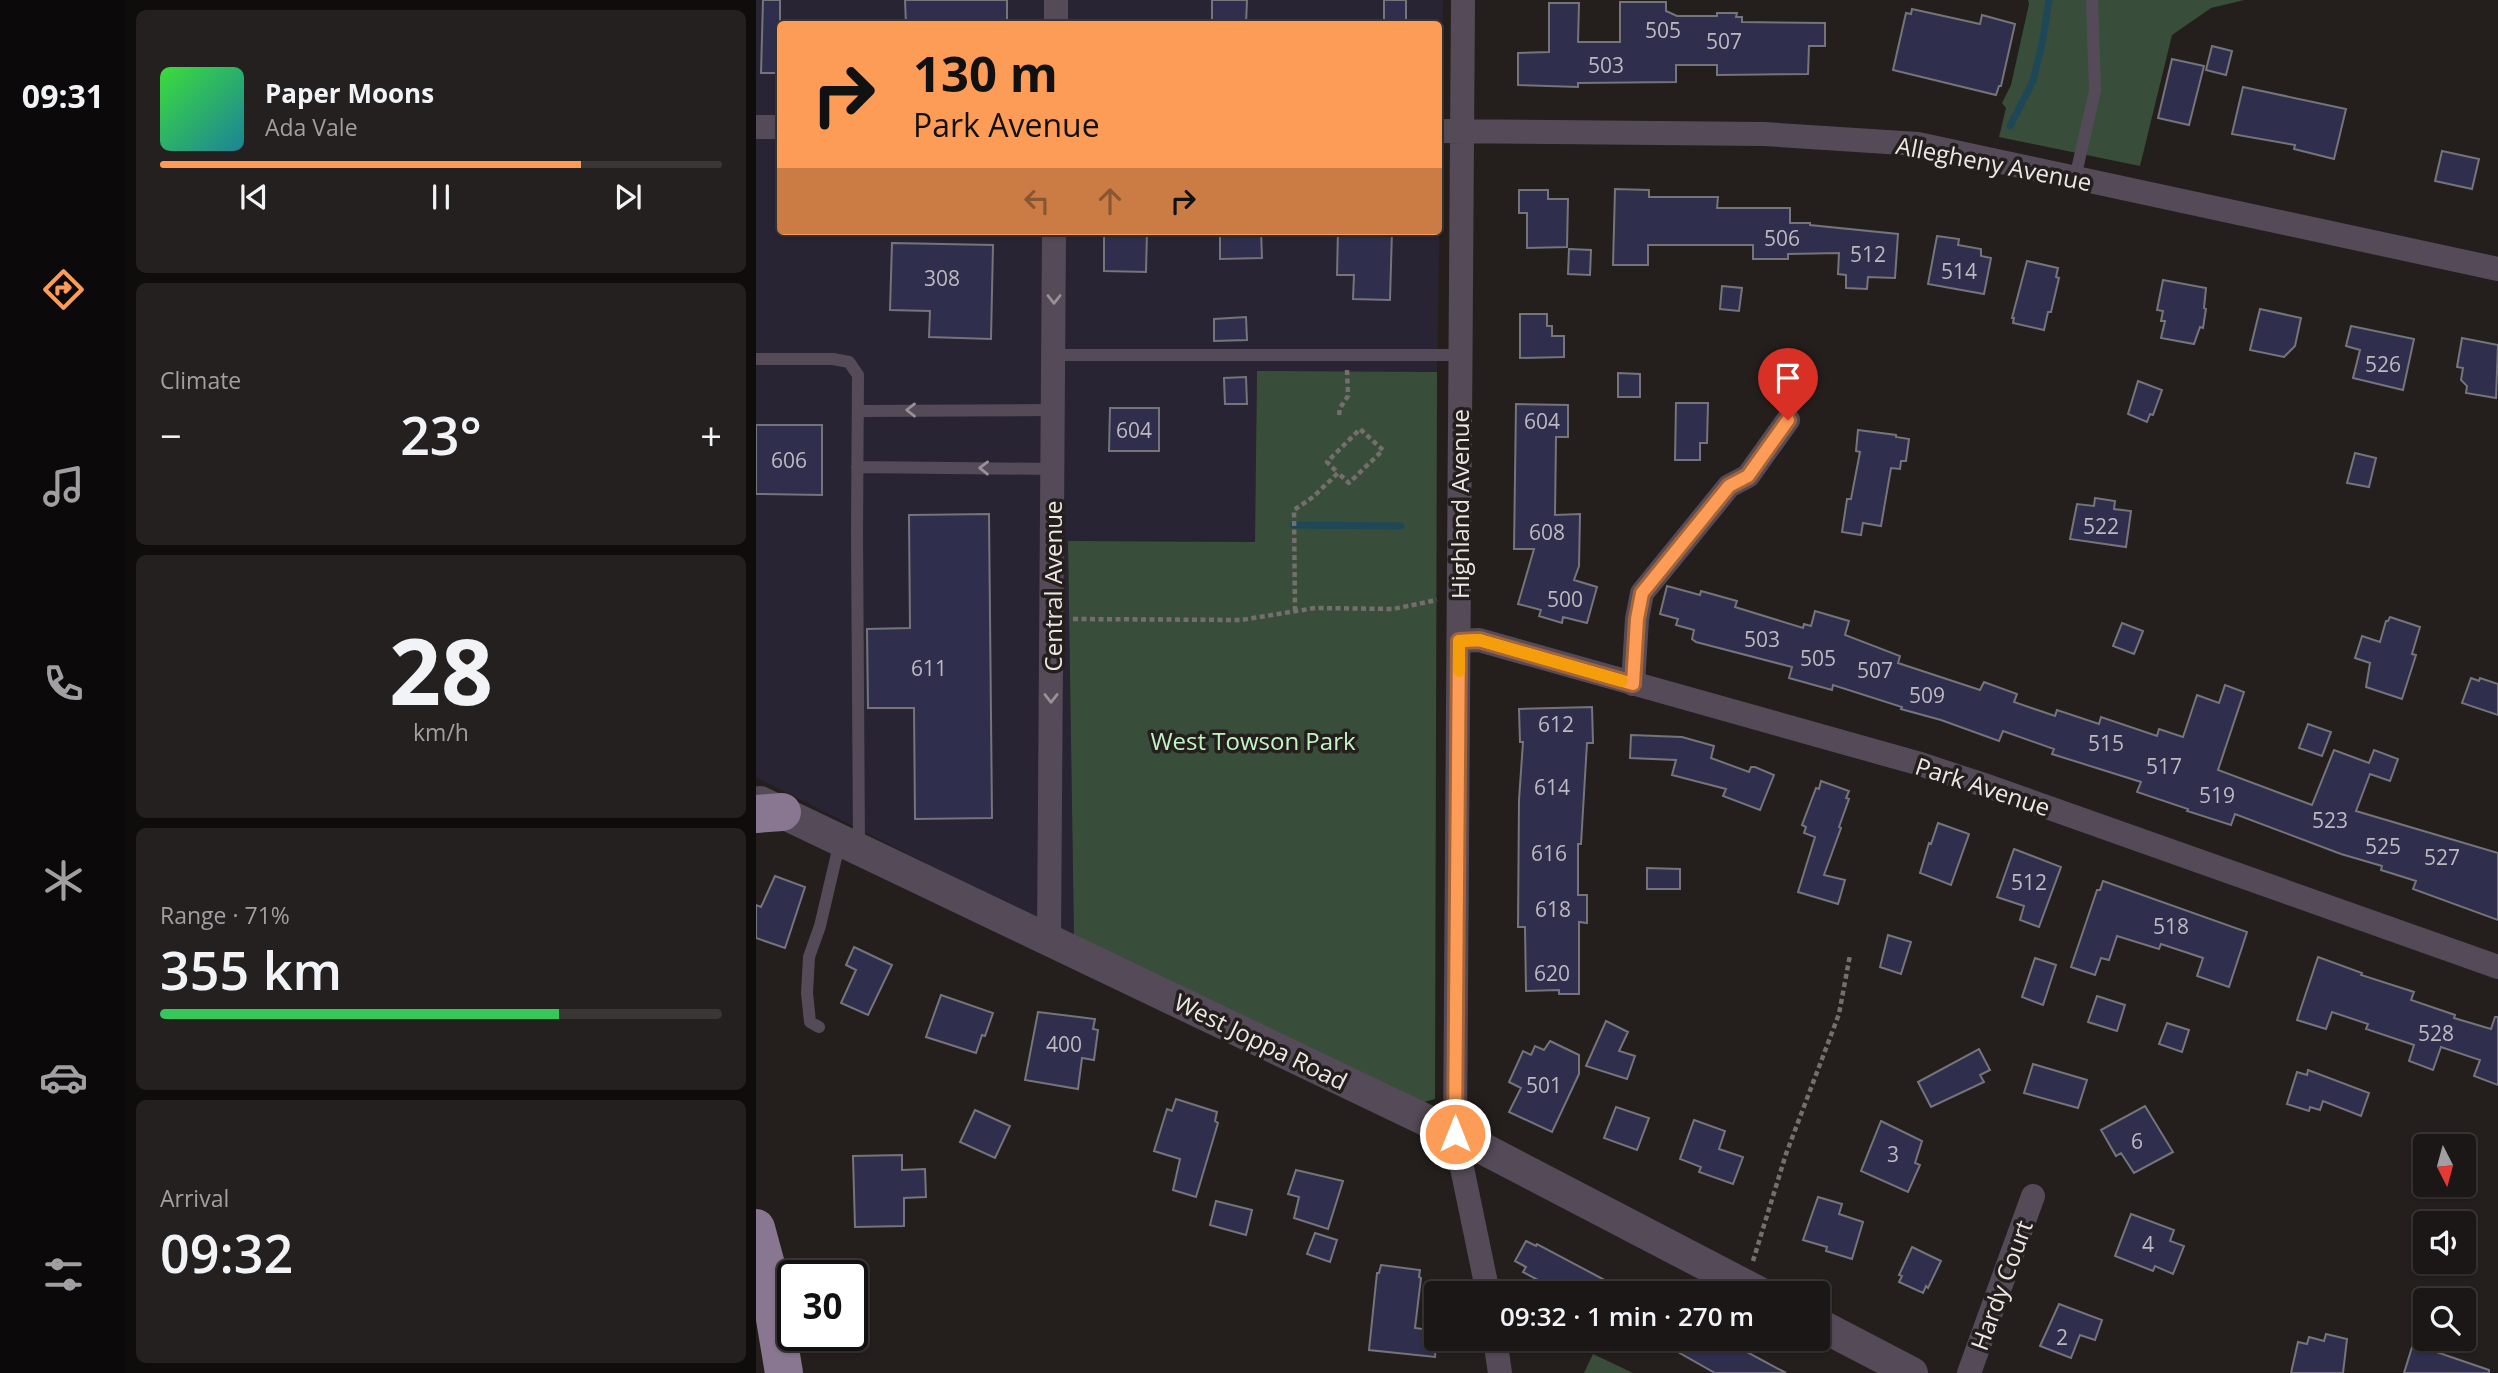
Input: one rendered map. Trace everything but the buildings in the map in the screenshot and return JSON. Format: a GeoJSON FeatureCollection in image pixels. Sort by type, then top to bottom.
{"type":"FeatureCollection","features":[{"type":"Feature","properties":{"kind":"main road"},"geometry":{"type":"LineString","coordinates":[[756,1228],[787,1368]]}},
{"type":"Feature","properties":{"kind":"street"},"geometry":{"type":"LineString","coordinates":[[1056,0],[1056,21]]}},
{"type":"Feature","properties":{"kind":"street","name":"Highland Avenue"},"geometry":{"type":"LineString","coordinates":[[1463,0],[1450,131],[1461,355],[1455,1134],[1486,1281]]}},
{"type":"Feature","properties":{"kind":"street"},"geometry":{"type":"LineString","coordinates":[[756,127],[777,127]]}},
{"type":"Feature","properties":{"kind":"street","name":"Allegheny Avenue"},"geometry":{"type":"LineString","coordinates":[[1450,131],[1765,134],[1919,144],[2498,269]]}},
{"type":"Feature","properties":{"kind":"street","name":"Central Avenue"},"geometry":{"type":"LineString","coordinates":[[1049,940],[1054,235]]}},
{"type":"Feature","properties":{"kind":"street"},"geometry":{"type":"LineString","coordinates":[[1633,684],[1637,619],[1642,593],[1729,486],[1748,476],[1788,420]]}},
{"type":"Feature","properties":{"kind":"street","name":"Park Avenue"},"geometry":{"type":"LineString","coordinates":[[1459,641],[1479,640],[1917,763],[2498,967]]}},
{"type":"Feature","properties":{"kind":"street","name":"West Joppa Road"},"geometry":{"type":"LineString","coordinates":[[765,809],[850,845],[1455,1134],[1738,1281]]}},
{"type":"Feature","properties":{"kind":"street","name":"Hardy Court"},"geometry":{"type":"LineString","coordinates":[[1969,1373],[2033,1196]]}},
{"type":"Feature","properties":{"kind":"street"},"geometry":{"type":"LineString","coordinates":[[1830,1330],[1912,1373]]}},
{"type":"Feature","properties":{"kind":"street"},"geometry":{"type":"LineString","coordinates":[[1497,1351],[1500,1373]]}},
{"type":"Feature","properties":{"kind":"lane"},"geometry":{"type":"LineString","coordinates":[[2075,178],[2095,91],[2092,0]]}},
{"type":"Feature","properties":{"kind":"lane"},"geometry":{"type":"LineString","coordinates":[[1053,355],[1461,355]]}},
{"type":"Feature","properties":{"kind":"lane"},"geometry":{"type":"LineString","coordinates":[[756,359],[833,359],[849,362],[858,375],[850,845],[809,957],[807,993],[810,1021],[819,1027]]}},
{"type":"Feature","properties":{"kind":"lane"},"geometry":{"type":"LineString","coordinates":[[858,411],[1053,410]]}},
{"type":"Feature","properties":{"kind":"lane"},"geometry":{"type":"LineString","coordinates":[[857,467],[1052,469]]}},
{"type":"Feature","properties":{"kind":"path"},"geometry":{"type":"LineString","coordinates":[[1339,415],[1348,396],[1347,355]]}},
{"type":"Feature","properties":{"kind":"path"},"geometry":{"type":"LineString","coordinates":[[1360,429],[1382,450],[1349,484],[1338,473],[1327,462],[1360,429]]}},
{"type":"Feature","properties":{"kind":"path"},"geometry":{"type":"LineString","coordinates":[[1295,611],[1294,510],[1313,497],[1338,473]]}},
{"type":"Feature","properties":{"kind":"path"},"geometry":{"type":"LineString","coordinates":[[1052,619],[1241,620],[1315,608],[1394,609],[1441,599]]}},
{"type":"Feature","properties":{"kind":"path"},"geometry":{"type":"LineString","coordinates":[[1755,1281],[1786,1154],[1839,1014],[1850,955]]}},
{"type":"Feature","properties":{"kind":"shaded area"},"geometry":{"type":"Polygon","coordinates":[[[756,0],[1443,0],[1442,62],[1442,21],[777,21],[777,235],[1439,235],[1437,372],[1257,371],[1255,542],[1068,541],[1074,938],[756,777],[756,0]]]}},
{"type":"Feature","properties":{"kind":"green space"},"geometry":{"type":"Polygon","coordinates":[[[2028,0],[2244,0],[2211,8],[2172,35],[2140,166],[1999,137],[2006,108],[2002,103],[2011,85],[2028,0]]]}},
{"type":"Feature","properties":{"kind":"green space","name":"West Towson Park"},"geometry":{"type":"Polygon","coordinates":[[[1257,371],[1437,372],[1435,1099],[1424,1102],[1074,938],[1068,541],[1255,542],[1257,371]]]}},
{"type":"Feature","properties":{"kind":"green space"},"geometry":{"type":"Polygon","coordinates":[[[1593,1354],[1633,1373],[1584,1373],[1593,1354]]]}},
{"type":"Feature","properties":{"kind":"waterway"},"geometry":{"type":"LineString","coordinates":[[2010,126],[2033,81],[2049,0]]}},
{"type":"Feature","properties":{"kind":"waterway"},"geometry":{"type":"LineString","coordinates":[[1293,525],[1401,526]]}},
{"type":"Feature","properties":{"kind":"slow traffic"},"geometry":{"type":"LineString","coordinates":[[1459,671],[1459,641],[1479,640],[1622,681]]}},
{"type":"Feature","properties":{"kind":"route"},"geometry":{"type":"LineString","coordinates":[[1455,1134],[1459,641],[1479,640],[1633,684],[1637,619],[1642,593],[1729,486],[1748,476],[1788,420]]}}]}
